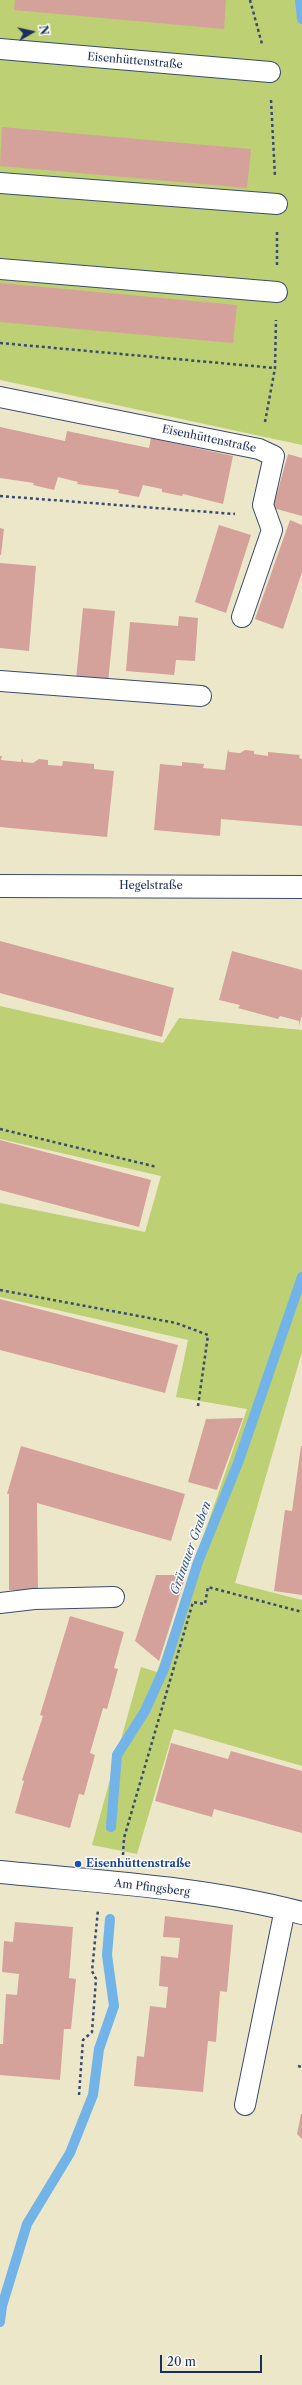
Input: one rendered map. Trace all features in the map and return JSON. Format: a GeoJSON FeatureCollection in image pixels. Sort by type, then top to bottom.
{"type":"FeatureCollection","features":[{"type":"Feature","properties":{"kind":"street","name":"Hegelstraße"},"geometry":{"type":"LineString","coordinates":[[0,886],[302,887]]}},
{"type":"Feature","properties":{"kind":"street","name":"Am Pfingsberg"},"geometry":{"type":"LineString","coordinates":[[0,1872],[100,1882],[121,1882],[254,1901],[293,1911]]}},
{"type":"Feature","properties":{"kind":"lane","name":"Eisenhüttenstraße"},"geometry":{"type":"LineString","coordinates":[[0,49],[270,72]]}},
{"type":"Feature","properties":{"kind":"lane"},"geometry":{"type":"LineString","coordinates":[[0,183],[277,204]]}},
{"type":"Feature","properties":{"kind":"lane"},"geometry":{"type":"LineString","coordinates":[[0,269],[277,292]]}},
{"type":"Feature","properties":{"kind":"lane","name":"Eisenhüttenstraße"},"geometry":{"type":"LineString","coordinates":[[0,397],[259,449],[274,456],[263,505],[272,530],[242,617]]}},
{"type":"Feature","properties":{"kind":"lane"},"geometry":{"type":"LineString","coordinates":[[0,681],[202,696]]}},
{"type":"Feature","properties":{"kind":"lane"},"geometry":{"type":"LineString","coordinates":[[0,1603],[34,1599],[114,1597]]}},
{"type":"Feature","properties":{"kind":"lane"},"geometry":{"type":"LineString","coordinates":[[245,2105],[293,1911]]}},
{"type":"Feature","properties":{"kind":"path"},"geometry":{"type":"LineString","coordinates":[[250,0],[270,72],[277,204],[275,368],[259,449]]}},
{"type":"Feature","properties":{"kind":"path"},"geometry":{"type":"LineString","coordinates":[[0,343],[275,368]]}},
{"type":"Feature","properties":{"kind":"path"},"geometry":{"type":"LineString","coordinates":[[0,496],[235,515],[238,508]]}},
{"type":"Feature","properties":{"kind":"path"},"geometry":{"type":"LineString","coordinates":[[0,1129],[157,1167]]}},
{"type":"Feature","properties":{"kind":"path"},"geometry":{"type":"LineString","coordinates":[[0,1290],[176,1323],[208,1335],[198,1406]]}},
{"type":"Feature","properties":{"kind":"path"},"geometry":{"type":"LineString","coordinates":[[124,1838],[193,1602],[205,1604],[208,1587],[302,1612]]}},
{"type":"Feature","properties":{"kind":"path"},"geometry":{"type":"LineString","coordinates":[[78,2095],[83,2040],[92,2032],[96,1979],[92,1971],[100,1882]]}},
{"type":"Feature","properties":{"kind":"path"},"geometry":{"type":"LineString","coordinates":[[298,2066],[302,2067]]}},
{"type":"Feature","properties":{"kind":"green space"},"geometry":{"type":"Polygon","coordinates":[[[0,0],[302,0],[302,445],[0,380],[0,0]]]}},
{"type":"Feature","properties":{"kind":"green space"},"geometry":{"type":"Polygon","coordinates":[[[0,1006],[163,1043],[179,1018],[302,1030],[302,1352],[235,1583],[302,1600],[302,1766],[174,1729],[137,1854],[92,1845],[141,1667],[157,1672],[247,1409],[176,1397],[188,1340],[0,1297],[0,1203],[145,1232],[161,1176],[0,1139],[0,1006]]]}},
{"type":"Feature","properties":{"kind":"building"},"geometry":{"type":"Polygon","coordinates":[[[15,0],[226,0],[224,29],[14,10],[15,0]]]}},
{"type":"Feature","properties":{"kind":"building"},"geometry":{"type":"Polygon","coordinates":[[[2,127],[251,149],[247,188],[0,166],[2,127]]]}},
{"type":"Feature","properties":{"kind":"building"},"geometry":{"type":"Polygon","coordinates":[[[0,283],[237,305],[233,343],[0,322],[0,283]]]}},
{"type":"Feature","properties":{"kind":"building"},"geometry":{"type":"Polygon","coordinates":[[[0,427],[65,441],[67,431],[149,448],[151,438],[233,456],[223,504],[183,494],[182,496],[162,492],[162,489],[143,485],[139,497],[118,493],[119,490],[77,484],[78,482],[58,477],[54,490],[33,485],[34,483],[0,478],[0,427]]]}},
{"type":"Feature","properties":{"kind":"building"},"geometry":{"type":"Polygon","coordinates":[[[288,454],[302,458],[302,516],[273,508],[288,454]]]}},
{"type":"Feature","properties":{"kind":"building"},"geometry":{"type":"Polygon","coordinates":[[[290,520],[302,525],[302,572],[283,629],[255,619],[290,520]]]}},
{"type":"Feature","properties":{"kind":"building"},"geometry":{"type":"Polygon","coordinates":[[[219,525],[251,535],[226,613],[195,602],[219,525]]]}},
{"type":"Feature","properties":{"kind":"building"},"geometry":{"type":"Polygon","coordinates":[[[0,528],[4,529],[1,555],[0,555],[0,528]]]}},
{"type":"Feature","properties":{"kind":"building"},"geometry":{"type":"Polygon","coordinates":[[[0,563],[36,566],[29,651],[0,648],[0,563]]]}},
{"type":"Feature","properties":{"kind":"building"},"geometry":{"type":"Polygon","coordinates":[[[83,608],[115,611],[108,683],[76,680],[83,608]]]}},
{"type":"Feature","properties":{"kind":"building"},"geometry":{"type":"Polygon","coordinates":[[[179,616],[198,618],[195,661],[176,660],[174,675],[126,671],[130,622],[178,626],[179,616]]]}},
{"type":"Feature","properties":{"kind":"building"},"geometry":{"type":"Polygon","coordinates":[[[228,749],[229,752],[240,753],[245,750],[254,751],[254,754],[268,756],[268,752],[300,755],[299,758],[302,759],[302,826],[221,819],[220,836],[154,830],[160,764],[182,766],[182,762],[204,764],[203,768],[225,770],[228,749]]]}},
{"type":"Feature","properties":{"kind":"building"},"geometry":{"type":"Polygon","coordinates":[[[0,756],[2,756],[1,760],[21,762],[22,758],[23,762],[33,763],[39,759],[48,760],[48,765],[62,766],[63,761],[94,764],[94,769],[114,771],[107,837],[0,827],[0,756]]]}},
{"type":"Feature","properties":{"kind":"building"},"geometry":{"type":"Polygon","coordinates":[[[0,941],[174,988],[162,1037],[0,993],[0,941]]]}},
{"type":"Feature","properties":{"kind":"building"},"geometry":{"type":"Polygon","coordinates":[[[232,951],[302,970],[302,1015],[299,1026],[299,1021],[280,1016],[278,1019],[238,1008],[240,1005],[219,1000],[232,951]]]}},
{"type":"Feature","properties":{"kind":"building"},"geometry":{"type":"Polygon","coordinates":[[[0,1140],[151,1180],[139,1227],[0,1190],[0,1140]]]}},
{"type":"Feature","properties":{"kind":"building"},"geometry":{"type":"Polygon","coordinates":[[[0,1299],[178,1345],[165,1393],[0,1350],[0,1299]]]}},
{"type":"Feature","properties":{"kind":"building"},"geometry":{"type":"Polygon","coordinates":[[[243,1418],[217,1490],[188,1482],[206,1419],[243,1418]]]}},
{"type":"Feature","properties":{"kind":"building"},"geometry":{"type":"Polygon","coordinates":[[[21,1446],[185,1494],[171,1541],[37,1503],[38,1590],[9,1590],[9,1494],[7,1494],[21,1446]]]}},
{"type":"Feature","properties":{"kind":"building"},"geometry":{"type":"Polygon","coordinates":[[[301,1446],[302,1595],[274,1591],[285,1510],[292,1511],[301,1446]]]}},
{"type":"Feature","properties":{"kind":"building"},"geometry":{"type":"Polygon","coordinates":[[[156,1575],[186,1575],[159,1661],[135,1641],[156,1575]]]}},
{"type":"Feature","properties":{"kind":"building"},"geometry":{"type":"Polygon","coordinates":[[[70,1616],[124,1632],[114,1668],[118,1669],[107,1709],[103,1708],[90,1753],[95,1755],[84,1795],[79,1794],[70,1828],[15,1813],[24,1781],[22,1780],[43,1716],[40,1715],[70,1616]]]}},
{"type":"Feature","properties":{"kind":"building"},"geometry":{"type":"Polygon","coordinates":[[[171,1743],[228,1759],[231,1751],[302,1771],[302,1833],[214,1809],[212,1817],[155,1801],[171,1743]]]}},
{"type":"Feature","properties":{"kind":"building"},"geometry":{"type":"Polygon","coordinates":[[[165,1916],[233,1925],[227,1992],[220,1991],[216,2042],[208,2041],[203,2092],[134,2086],[137,2056],[144,2057],[150,2006],[166,2008],[168,1987],[159,1986],[161,1956],[178,1958],[180,1938],[163,1937],[165,1916]]]}},
{"type":"Feature","properties":{"kind":"building"},"geometry":{"type":"Polygon","coordinates":[[[15,1922],[73,1927],[69,1978],[76,1979],[71,2029],[64,2029],[60,2080],[0,2075],[0,2044],[3,2044],[6,1994],[17,1995],[19,1974],[2,1972],[4,1941],[13,1942],[15,1922]]]}},
{"type":"Feature","properties":{"kind":"building"},"geometry":{"type":"Polygon","coordinates":[[[302,2114],[302,2139],[297,2134],[302,2114]]]}},
{"type":"Feature","properties":{"kind":"waterway","name":"Grünauer Graben"},"geometry":{"type":"LineString","coordinates":[[300,0],[302,19]]}},
{"type":"Feature","properties":{"kind":"waterway","name":"Grünauer Graben"},"geometry":{"type":"LineString","coordinates":[[111,1827],[117,1755],[145,1711],[164,1669],[198,1562],[238,1463],[302,1277]]}},
{"type":"Feature","properties":{"kind":"waterway","name":"Grünauer Graben"},"geometry":{"type":"LineString","coordinates":[[0,2322],[2,2306],[27,2224],[70,2153],[93,2095],[99,2049],[114,2006],[107,1955],[110,1919]]}},
{"type":"Feature","properties":{"kind":"place","name":"Eisenhüttenstraße"},"geometry":{"type":"Point","coordinates":[78,1864]}}]}
